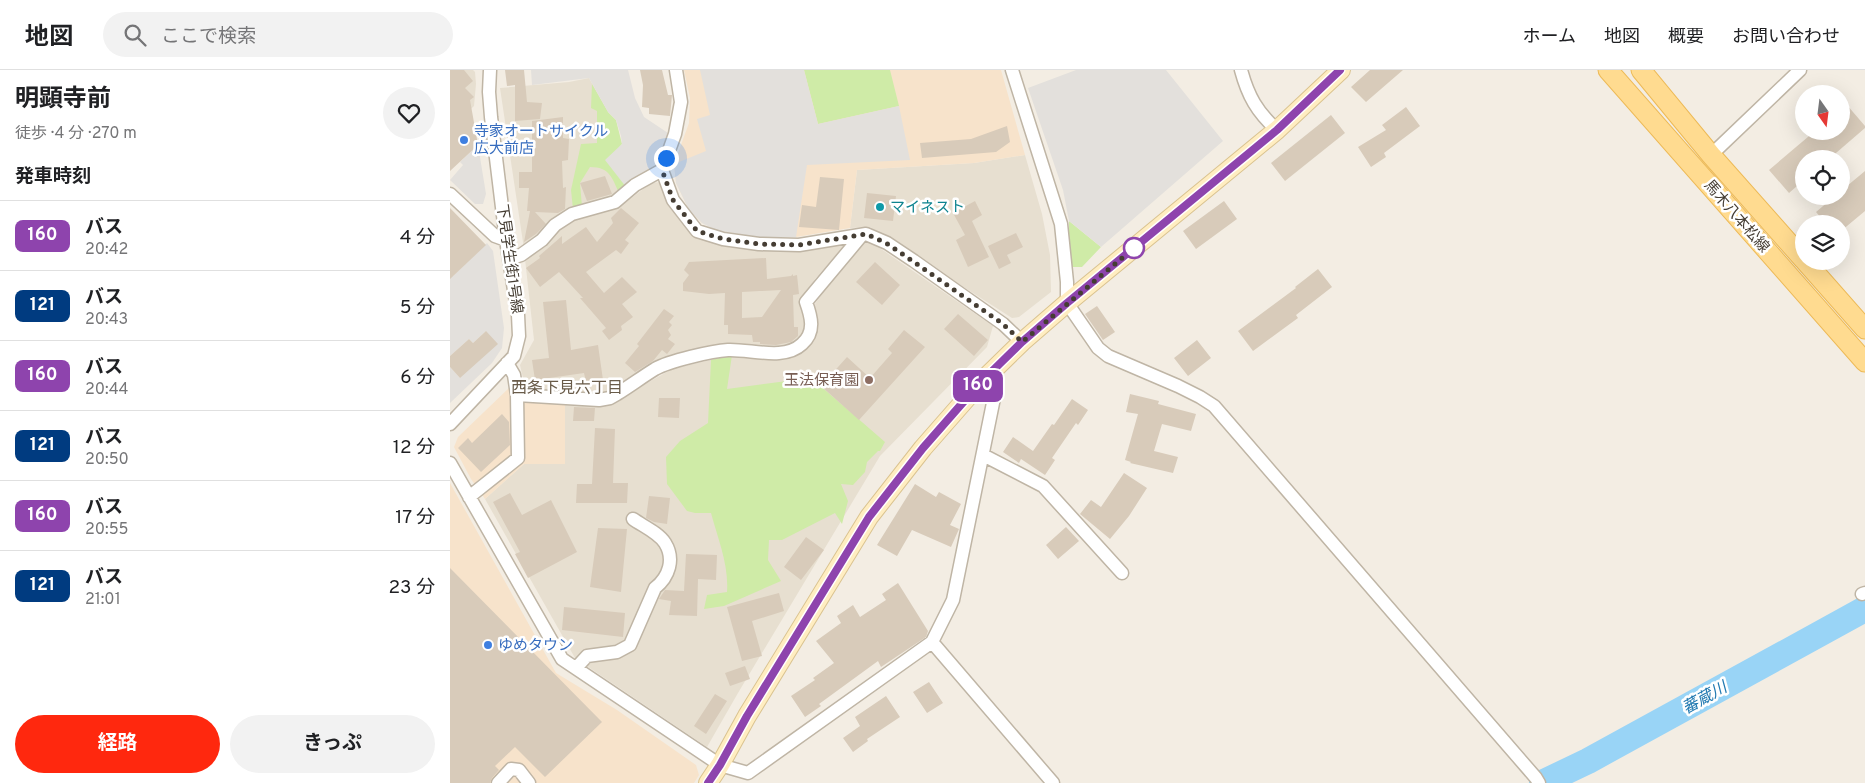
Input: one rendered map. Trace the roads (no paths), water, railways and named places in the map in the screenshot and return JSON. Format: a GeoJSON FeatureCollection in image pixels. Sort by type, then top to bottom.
{"type":"FeatureCollection","features":[{"type":"Feature","properties":{"kind":"main road"},"geometry":{"type":"LineString","coordinates":[[708,783],[869,517],[923,448],[980,383],[1022,342],[1067,303],[1277,130],[1340,70]]}},
{"type":"Feature","properties":{"kind":"main road","name":"馬木八本松線"},"geometry":{"type":"LineString","coordinates":[[1608,70],[1865,362]]}},
{"type":"Feature","properties":{"kind":"main road","name":"馬木八本松線"},"geometry":{"type":"LineString","coordinates":[[1641,70],[1711,155],[1795,250]]}},
{"type":"Feature","properties":{"kind":"main road","name":"馬木八本松線"},"geometry":{"type":"LineString","coordinates":[[1813,270],[1865,329]]}},
{"type":"Feature","properties":{"kind":"street","name":"下見学生街1号線"},"geometry":{"type":"LineString","coordinates":[[450,424],[514,356],[519,336],[518,315],[506,240],[491,117],[490,70]]}},
{"type":"Feature","properties":{"kind":"street"},"geometry":{"type":"LineString","coordinates":[[676,70],[681,102],[675,134],[662,170],[673,200],[697,231],[723,239],[759,244],[799,245],[866,234],[886,243],[1003,324],[1022,342]]}},
{"type":"Feature","properties":{"kind":"street"},"geometry":{"type":"LineString","coordinates":[[1012,70],[1061,224],[1067,282],[1067,303],[1098,348],[1108,356],[1178,386],[1214,406],[1538,780]]}},
{"type":"Feature","properties":{"kind":"street"},"geometry":{"type":"LineString","coordinates":[[1241,70],[1246,89],[1261,116],[1277,130]]}},
{"type":"Feature","properties":{"kind":"street"},"geometry":{"type":"LineString","coordinates":[[1711,155],[1800,70]]}},
{"type":"Feature","properties":{"kind":"street"},"geometry":{"type":"LineString","coordinates":[[509,260],[521,255],[542,240],[556,225],[572,214],[615,202],[635,185],[662,170]]}},
{"type":"Feature","properties":{"kind":"street"},"geometry":{"type":"LineString","coordinates":[[450,194],[495,236],[506,240]]}},
{"type":"Feature","properties":{"kind":"street"},"geometry":{"type":"LineString","coordinates":[[517,395],[599,400],[610,398],[657,368],[700,354],[728,350],[785,352],[792,350],[802,344],[810,334],[812,323],[806,302],[862,235]]}},
{"type":"Feature","properties":{"kind":"street"},"geometry":{"type":"LineString","coordinates":[[469,497],[518,458],[517,395],[514,376],[507,363]]}},
{"type":"Feature","properties":{"kind":"street"},"geometry":{"type":"LineString","coordinates":[[450,463],[562,659],[720,765],[748,773],[932,642],[953,600],[994,398],[980,383]]}},
{"type":"Feature","properties":{"kind":"street"},"geometry":{"type":"LineString","coordinates":[[983,455],[1043,486],[1122,573]]}},
{"type":"Feature","properties":{"kind":"street"},"geometry":{"type":"LineString","coordinates":[[576,668],[587,656],[617,652],[630,645],[655,588],[663,582],[669,572],[669,556],[665,542],[633,519]]}},
{"type":"Feature","properties":{"kind":"street"},"geometry":{"type":"LineString","coordinates":[[932,642],[1053,783]]}},
{"type":"Feature","properties":{"kind":"street"},"geometry":{"type":"LineString","coordinates":[[498,783],[512,769],[519,770],[529,783]]}},
{"type":"Feature","properties":{"kind":"waterway","name":"蕃蔵川"},"geometry":{"type":"LineString","coordinates":[[1542,783],[1588,761],[1865,609]]}},
{"type":"Feature","properties":{"kind":"place","name":"寺家オートサイクル 広大前店"},"geometry":{"type":"Point","coordinates":[464,140]}},
{"type":"Feature","properties":{"kind":"place","name":"マイネスト"},"geometry":{"type":"Point","coordinates":[880,207]}},
{"type":"Feature","properties":{"kind":"place","name":"玉法保育園"},"geometry":{"type":"Point","coordinates":[869,380]}},
{"type":"Feature","properties":{"kind":"place","name":"ゆめタウン"},"geometry":{"type":"Point","coordinates":[488,645]}},
{"type":"Feature","properties":{"kind":"district","name":"西条下見六丁目"},"geometry":{"type":"Point","coordinates":[567,387]}}]}
